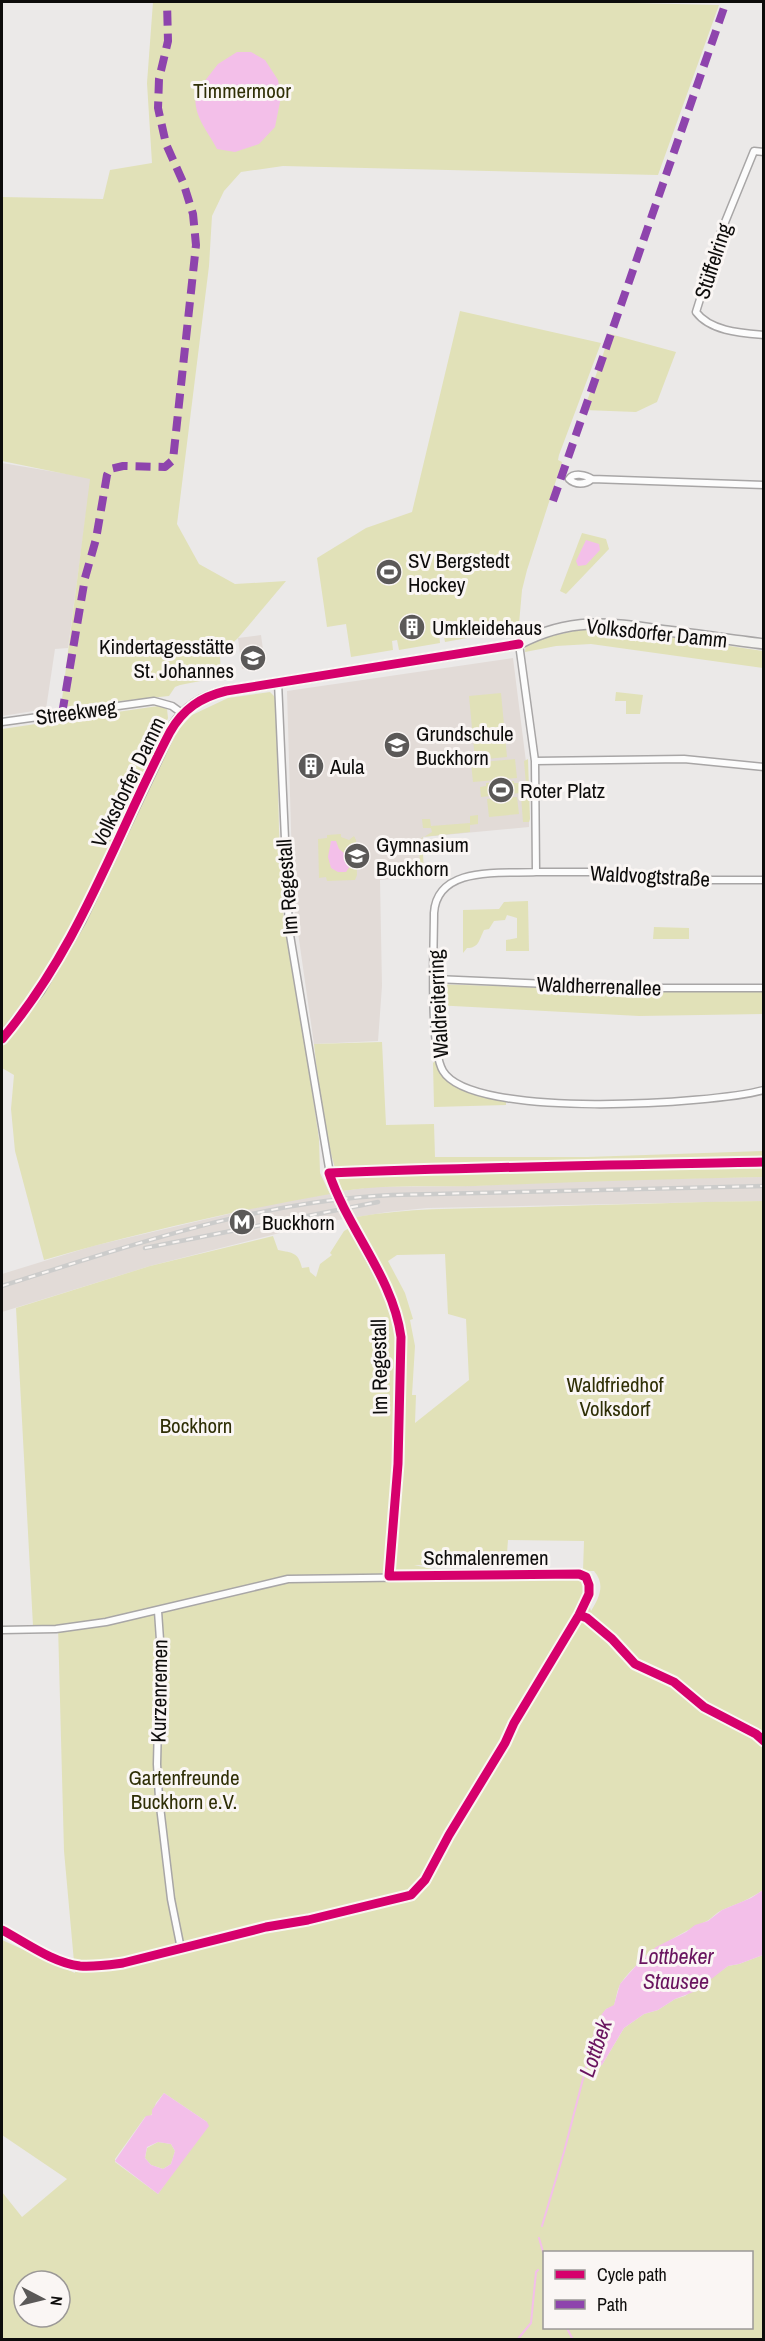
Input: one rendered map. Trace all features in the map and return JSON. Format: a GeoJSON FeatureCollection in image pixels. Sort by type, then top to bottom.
{"type":"FeatureCollection","features":[{"type":"Feature","properties":{"kind":"main road","name":"Volksdorfer Damm"},"geometry":{"type":"LineString","coordinates":[[2,1040],[30,1004],[65,950],[96,891],[166,739],[183,714],[196,703],[212,695],[278,682],[519,644],[539,633],[582,623],[601,622],[764,644]]}},
{"type":"Feature","properties":{"kind":"street","name":"Stüffelring"},"geometry":{"type":"LineString","coordinates":[[764,152],[754,151],[718,242],[696,312],[702,320],[712,326],[764,335]]}},
{"type":"Feature","properties":{"kind":"street"},"geometry":{"type":"LineString","coordinates":[[592,479],[764,485]]}},
{"type":"Feature","properties":{"kind":"street"},"geometry":{"type":"LineString","coordinates":[[519,644],[535,760],[536,872]]}},
{"type":"Feature","properties":{"kind":"street","name":"Im Regestall"},"geometry":{"type":"LineString","coordinates":[[278,682],[288,921],[331,1180],[396,1310],[401,1337],[398,1464],[389,1576]]}},
{"type":"Feature","properties":{"kind":"street","name":"Streekweg"},"geometry":{"type":"LineString","coordinates":[[2,722],[154,701],[172,706],[183,714]]}},
{"type":"Feature","properties":{"kind":"street"},"geometry":{"type":"LineString","coordinates":[[535,760],[684,759],[764,767]]}},
{"type":"Feature","properties":{"kind":"street","name":"Waldvogtstraße"},"geometry":{"type":"LineString","coordinates":[[536,872],[610,872],[639,880],[764,880]]}},
{"type":"Feature","properties":{"kind":"street","name":"Waldreiterring"},"geometry":{"type":"LineString","coordinates":[[536,872],[461,878],[444,887],[435,906],[434,1005],[437,1059],[444,1074],[456,1085],[490,1096],[532,1102],[578,1104],[704,1100],[764,1090]]}},
{"type":"Feature","properties":{"kind":"street","name":"Waldherrenallee"},"geometry":{"type":"LineString","coordinates":[[435,979],[627,988],[764,988]]}},
{"type":"Feature","properties":{"kind":"street","name":"Schmalenremen"},"geometry":{"type":"LineString","coordinates":[[2,1630],[56,1629],[106,1622],[288,1579],[583,1575],[589,1585],[588,1597],[530,1697]]}},
{"type":"Feature","properties":{"kind":"street","name":"Kurzenremen"},"geometry":{"type":"LineString","coordinates":[[2,1930],[59,1959],[78,1966],[123,1963],[182,1949],[171,1899],[159,1798],[157,1764],[160,1640],[158,1611]]}},
{"type":"Feature","properties":{"kind":"shaded area"},"geometry":{"type":"Polygon","coordinates":[[[2,463],[91,478],[68,648],[55,649],[46,709],[2,716],[2,463]]]}},
{"type":"Feature","properties":{"kind":"shaded area","name":"Kindertagesstätte St. Johannes"},"geometry":{"type":"Polygon","coordinates":[[[261,635],[265,664],[242,669],[238,638],[261,635]]]}},
{"type":"Feature","properties":{"kind":"shaded area","name":"Gymnasium Buckhorn"},"geometry":{"type":"Polygon","coordinates":[[[513,658],[529,786],[529,827],[423,837],[423,876],[380,880],[382,986],[378,1041],[314,1044],[293,898],[287,691],[513,658]]]}},
{"type":"Feature","properties":{"kind":"shaded area"},"geometry":{"type":"Polygon","coordinates":[[[763,1177],[763,1201],[427,1208],[319,1223],[150,1266],[2,1312],[2,1274],[93,1246],[262,1206],[342,1191],[373,1187],[763,1177]]]}},
{"type":"Feature","properties":{"kind":"green space","name":"Timmermoor"},"geometry":{"type":"Polygon","coordinates":[[[153,2],[589,2],[719,5],[658,175],[283,166],[241,172],[224,191],[212,216],[209,266],[177,524],[199,564],[235,584],[286,581],[238,638],[220,655],[221,677],[180,685],[175,687],[169,696],[61,707],[90,479],[2,461],[2,197],[103,199],[110,170],[152,163],[147,83],[153,2]]]}},
{"type":"Feature","properties":{"kind":"green space"},"geometry":{"type":"Polygon","coordinates":[[[460,311],[601,343],[559,455],[558,460],[562,462],[522,590],[519,624],[512,630],[445,642],[443,632],[439,633],[440,643],[399,650],[397,640],[392,641],[393,650],[351,657],[346,624],[327,627],[317,558],[366,528],[412,512],[460,311]]]}},
{"type":"Feature","properties":{"kind":"green space"},"geometry":{"type":"Polygon","coordinates":[[[610,334],[676,352],[657,402],[636,412],[584,410],[610,334]]]}},
{"type":"Feature","properties":{"kind":"green space"},"geometry":{"type":"Polygon","coordinates":[[[582,533],[606,539],[609,549],[566,594],[560,591],[582,533]]]}},
{"type":"Feature","properties":{"kind":"green space"},"geometry":{"type":"Polygon","coordinates":[[[583,629],[616,629],[763,651],[763,668],[591,644],[556,646],[525,652],[526,642],[583,629]]]}},
{"type":"Feature","properties":{"kind":"green space"},"geometry":{"type":"Polygon","coordinates":[[[270,692],[276,698],[284,925],[306,1049],[319,1139],[320,1173],[330,1194],[186,1223],[44,1260],[15,1151],[11,1109],[14,1075],[2,1068],[2,1046],[35,1005],[71,948],[177,731],[192,715],[228,698],[270,692]]]}},
{"type":"Feature","properties":{"kind":"green space"},"geometry":{"type":"Polygon","coordinates":[[[616,692],[643,695],[640,714],[626,714],[626,701],[615,701],[616,692]]]}},
{"type":"Feature","properties":{"kind":"green space"},"geometry":{"type":"Polygon","coordinates":[[[501,693],[507,757],[475,760],[469,696],[501,693]]]}},
{"type":"Feature","properties":{"kind":"green space"},"geometry":{"type":"Polygon","coordinates":[[[158,706],[167,709],[168,718],[81,913],[48,970],[2,1033],[2,729],[158,706]]]}},
{"type":"Feature","properties":{"kind":"green space"},"geometry":{"type":"Polygon","coordinates":[[[515,759],[517,778],[473,782],[471,763],[515,759]]]}},
{"type":"Feature","properties":{"kind":"green space"},"geometry":{"type":"Polygon","coordinates":[[[528,759],[530,819],[529,822],[523,822],[521,796],[527,796],[524,761],[528,759]]]}},
{"type":"Feature","properties":{"kind":"green space","name":"Roter Platz"},"geometry":{"type":"Polygon","coordinates":[[[514,781],[514,783],[519,783],[520,793],[481,797],[480,787],[486,786],[486,783],[514,781]]]}},
{"type":"Feature","properties":{"kind":"green space"},"geometry":{"type":"Polygon","coordinates":[[[517,797],[519,814],[489,817],[487,799],[517,797]]]}},
{"type":"Feature","properties":{"kind":"green space"},"geometry":{"type":"Polygon","coordinates":[[[478,815],[478,824],[470,825],[470,832],[424,837],[432,832],[431,828],[423,828],[422,819],[430,819],[431,826],[470,823],[470,816],[478,815]]]}},
{"type":"Feature","properties":{"kind":"green space"},"geometry":{"type":"Polygon","coordinates":[[[341,834],[341,837],[349,840],[354,836],[356,840],[357,875],[355,880],[327,881],[326,877],[319,878],[318,839],[327,838],[327,835],[341,834]]]}},
{"type":"Feature","properties":{"kind":"green space"},"geometry":{"type":"Polygon","coordinates":[[[422,838],[424,871],[420,869],[419,840],[422,838]]]}},
{"type":"Feature","properties":{"kind":"green space"},"geometry":{"type":"Polygon","coordinates":[[[528,901],[529,951],[506,951],[506,940],[517,938],[517,918],[507,915],[505,920],[494,921],[489,929],[484,930],[476,945],[467,948],[463,953],[463,910],[499,909],[504,902],[528,901]]]}},
{"type":"Feature","properties":{"kind":"green space"},"geometry":{"type":"Polygon","coordinates":[[[654,927],[689,928],[689,939],[653,939],[654,927]]]}},
{"type":"Feature","properties":{"kind":"green space"},"geometry":{"type":"Polygon","coordinates":[[[434,984],[638,991],[764,991],[763,1014],[639,1016],[434,1005],[434,984]]]}},
{"type":"Feature","properties":{"kind":"green space"},"geometry":{"type":"Polygon","coordinates":[[[382,1042],[386,1125],[434,1124],[435,1157],[587,1157],[763,1151],[763,1177],[392,1187],[342,1191],[324,1119],[314,1044],[382,1042]]]}},
{"type":"Feature","properties":{"kind":"green space"},"geometry":{"type":"Polygon","coordinates":[[[437,1059],[450,1080],[506,1099],[506,1105],[434,1107],[433,1063],[437,1059]]]}},
{"type":"Feature","properties":{"kind":"green space"},"geometry":{"type":"Polygon","coordinates":[[[763,1201],[763,1890],[671,1939],[629,1973],[620,1985],[614,2006],[606,2009],[602,2015],[605,2018],[590,2068],[602,2065],[624,2028],[644,2014],[658,2010],[675,1999],[685,1996],[728,1966],[763,1955],[763,2339],[2,2339],[2,2192],[22,2217],[67,2179],[2,2135],[2,1940],[75,1973],[64,1851],[58,1625],[33,1626],[16,1308],[150,1266],[273,1236],[278,1250],[294,1254],[299,1259],[302,1268],[309,1267],[310,1272],[316,1277],[320,1264],[332,1255],[330,1253],[344,1231],[358,1223],[356,1217],[399,1212],[763,1201]],[[445,1254],[397,1255],[388,1261],[405,1293],[413,1319],[410,1320],[415,1346],[412,1395],[416,1395],[415,1423],[469,1380],[466,1319],[448,1314],[445,1254]],[[508,1540],[506,1566],[414,1565],[479,1579],[577,1576],[586,1588],[591,1611],[599,1596],[600,1581],[594,1571],[583,1571],[584,1541],[508,1540]],[[164,2093],[156,2103],[151,2116],[145,2117],[115,2162],[158,2194],[207,2122],[164,2093]]]}},
{"type":"Feature","properties":{"kind":"green space"},"geometry":{"type":"Polygon","coordinates":[[[158,2142],[171,2144],[175,2151],[171,2164],[163,2169],[151,2165],[145,2158],[147,2148],[158,2142]]]}},
{"type":"Feature","properties":{"kind":"water"},"geometry":{"type":"Polygon","coordinates":[[[237,52],[251,52],[265,60],[278,80],[281,97],[275,127],[259,144],[235,152],[217,149],[200,120],[195,98],[196,88],[204,82],[218,64],[237,52]]]}},
{"type":"Feature","properties":{"kind":"water"},"geometry":{"type":"Polygon","coordinates":[[[586,540],[599,544],[600,550],[586,565],[578,566],[576,561],[586,540]]]}},
{"type":"Feature","properties":{"kind":"water"},"geometry":{"type":"Polygon","coordinates":[[[331,841],[336,841],[339,849],[349,857],[350,866],[346,872],[338,872],[331,868],[328,857],[331,841]]]}},
{"type":"Feature","properties":{"kind":"water","name":"Lottbeker Stausee"},"geometry":{"type":"Polygon","coordinates":[[[763,1890],[763,1955],[728,1966],[696,1991],[675,1999],[658,2010],[644,2014],[624,2028],[602,2065],[590,2069],[605,2018],[601,2015],[614,2005],[620,1984],[641,1960],[656,1947],[763,1890]]]}},
{"type":"Feature","properties":{"kind":"water"},"geometry":{"type":"Polygon","coordinates":[[[164,2093],[207,2122],[209,2126],[158,2194],[115,2161],[146,2116],[152,2115],[152,2110],[164,2093]],[[158,2142],[147,2147],[145,2158],[151,2165],[163,2169],[171,2164],[175,2151],[171,2144],[158,2142]]]}},
{"type":"Feature","properties":{"kind":"waterway","name":"Lottbek"},"geometry":{"type":"LineString","coordinates":[[542,2226],[597,2025],[604,2014]]}},
{"type":"Feature","properties":{"kind":"waterway","name":"Lottbek"},"geometry":{"type":"LineString","coordinates":[[539,2238],[543,2252]]}},
{"type":"Feature","properties":{"kind":"waterway"},"geometry":{"type":"LineString","coordinates":[[517,2340],[531,2323],[538,2270]]}},
{"type":"Feature","properties":{"kind":"waterway"},"geometry":{"type":"LineString","coordinates":[[568,2329],[573,2340]]}},
{"type":"Feature","properties":{"kind":"railway"},"geometry":{"type":"LineString","coordinates":[[2,1286],[194,1228],[292,1206],[342,1199],[392,1195],[764,1186]]}},
{"type":"Feature","properties":{"kind":"railway"},"geometry":{"type":"LineString","coordinates":[[145,1248],[378,1202]]}},
{"type":"Feature","properties":{"kind":"marked path"},"geometry":{"type":"LineString","coordinates":[[62,714],[85,578],[96,539],[107,475],[110,469],[123,466],[165,467],[173,460],[196,245],[193,214],[183,182],[166,144],[158,108],[159,79],[168,41],[167,2]]}},
{"type":"Feature","properties":{"kind":"marked path"},"geometry":{"type":"LineString","coordinates":[[553,501],[726,2]]}},
{"type":"Feature","properties":{"kind":"cycle path"},"geometry":{"type":"LineString","coordinates":[[2,1039],[29,1004],[75,929],[170,732],[194,705],[226,691],[519,644]]}},
{"type":"Feature","properties":{"kind":"cycle path"},"geometry":{"type":"LineString","coordinates":[[2,1930],[60,1961],[80,1966],[102,1966],[411,1895],[425,1880],[589,1594],[586,1577],[579,1574],[389,1576],[398,1464],[401,1337],[389,1294],[337,1194],[329,1173],[764,1162]]}},
{"type":"Feature","properties":{"kind":"cycle path"},"geometry":{"type":"LineString","coordinates":[[579,1615],[587,1618],[612,1639],[635,1664],[674,1682],[704,1707],[756,1734],[764,1741]]}},
{"type":"Feature","properties":{"kind":"place","name":"SV Bergstedt Hockey"},"geometry":{"type":"Point","coordinates":[389,572]}},
{"type":"Feature","properties":{"kind":"place","name":"Umkleidehaus"},"geometry":{"type":"Point","coordinates":[412,627]}},
{"type":"Feature","properties":{"kind":"place","name":"Kindertagesstätte St. Johannes"},"geometry":{"type":"Point","coordinates":[253,658]}},
{"type":"Feature","properties":{"kind":"place","name":"Grundschule Buckhorn"},"geometry":{"type":"Point","coordinates":[397,745]}},
{"type":"Feature","properties":{"kind":"place","name":"Aula"},"geometry":{"type":"Point","coordinates":[311,766]}},
{"type":"Feature","properties":{"kind":"place","name":"Roter Platz"},"geometry":{"type":"Point","coordinates":[501,790]}},
{"type":"Feature","properties":{"kind":"place","name":"Gymnasium Buckhorn"},"geometry":{"type":"Point","coordinates":[357,856]}},
{"type":"Feature","properties":{"kind":"place","name":"Buckhorn"},"geometry":{"type":"Point","coordinates":[242,1222]}},
{"type":"Feature","properties":{"kind":"park label","name":"Waldfriedhof Volksdorf"},"geometry":{"type":"Point","coordinates":[615,1396]}},
{"type":"Feature","properties":{"kind":"park label","name":"Bockhorn"},"geometry":{"type":"Point","coordinates":[196,1425]}},
{"type":"Feature","properties":{"kind":"park label","name":"Gartenfreunde Buckhorn e.V."},"geometry":{"type":"Point","coordinates":[184,1789]}}]}
